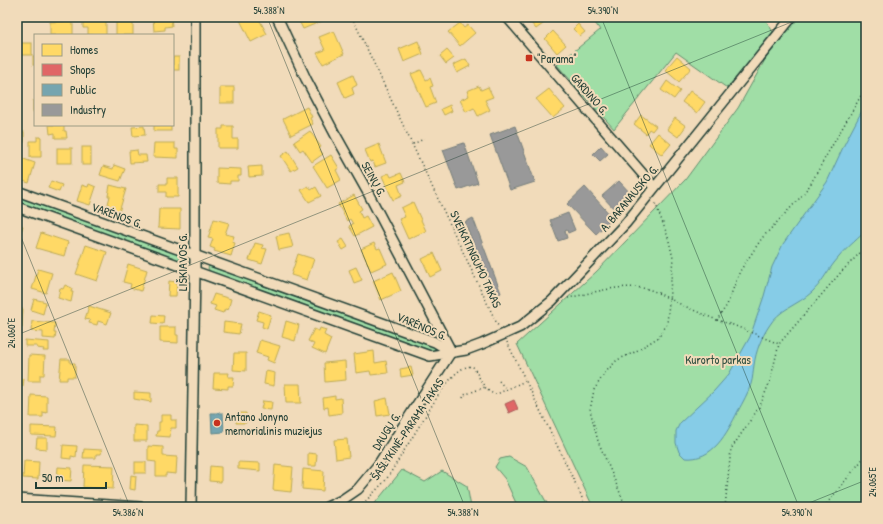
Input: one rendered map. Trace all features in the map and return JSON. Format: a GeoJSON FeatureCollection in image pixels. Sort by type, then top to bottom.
{"type":"FeatureCollection","features":[{"type":"Feature","properties":{"kind":"street","name":"LIŠKIAVOS G."},"geometry":{"type":"LineString","coordinates":[[191,507],[195,271],[195,17]]}},
{"type":"Feature","properties":{"kind":"street","name":"SEINŲ G."},"geometry":{"type":"LineString","coordinates":[[277,17],[306,79],[367,190],[451,352]]}},
{"type":"Feature","properties":{"kind":"street","name":"GARDINO G."},"geometry":{"type":"LineString","coordinates":[[507,17],[654,187]]}},
{"type":"Feature","properties":{"kind":"street","name":"A. BARANAUSKO G."},"geometry":{"type":"LineString","coordinates":[[451,352],[505,338],[552,301],[626,223],[792,17]]}},
{"type":"Feature","properties":{"kind":"street","name":"VARĖNOS G."},"geometry":{"type":"LineString","coordinates":[[17,191],[435,342],[451,352]]}},
{"type":"Feature","properties":{"kind":"street","name":"VARĖNOS G."},"geometry":{"type":"LineString","coordinates":[[17,207],[430,356],[451,352]]}},
{"type":"Feature","properties":{"kind":"street","name":"DAUGŲ G."},"geometry":{"type":"LineString","coordinates":[[327,507],[342,500],[358,489],[378,465],[451,352]]}},
{"type":"Feature","properties":{"kind":"street"},"geometry":{"type":"LineString","coordinates":[[17,499],[140,507]]}},
{"type":"Feature","properties":{"kind":"path","name":"SVEIKATINGUMO TAKAS"},"geometry":{"type":"LineString","coordinates":[[352,17],[505,338],[527,380],[586,507]]}},
{"type":"Feature","properties":{"kind":"path"},"geometry":{"type":"LineString","coordinates":[[717,320],[727,305],[740,271],[762,238],[810,185],[866,88]]}},
{"type":"Feature","properties":{"kind":"path"},"geometry":{"type":"LineString","coordinates":[[413,144],[424,139]]}},
{"type":"Feature","properties":{"kind":"path"},"geometry":{"type":"LineString","coordinates":[[626,507],[598,441],[590,410],[594,390],[604,374],[617,360],[633,354],[659,337],[667,324],[672,258],[668,237],[656,202],[648,195]]}},
{"type":"Feature","properties":{"kind":"path"},"geometry":{"type":"LineString","coordinates":[[725,507],[731,449],[760,406],[770,382],[779,344],[842,271],[866,247]]}},
{"type":"Feature","properties":{"kind":"path"},"geometry":{"type":"LineString","coordinates":[[565,299],[625,288],[645,289],[660,294],[670,300],[717,320],[779,344]]}},
{"type":"Feature","properties":{"kind":"path"},"geometry":{"type":"LineString","coordinates":[[505,338],[512,339]]}},
{"type":"Feature","properties":{"kind":"path","name":"ŠAŠLYKINĖ-PARAMA TAKAS"},"geometry":{"type":"LineString","coordinates":[[360,507],[386,480],[439,394],[459,372],[469,366],[473,367],[485,387]]}},
{"type":"Feature","properties":{"kind":"path"},"geometry":{"type":"LineString","coordinates":[[462,398],[464,395],[485,387],[492,394],[497,394],[527,380]]}},
{"type":"Feature","properties":{"kind":"path"},"geometry":{"type":"LineString","coordinates":[[499,381],[507,390]]}},
{"type":"Feature","properties":{"kind":"path"},"geometry":{"type":"LineString","coordinates":[[824,507],[866,455]]}},
{"type":"Feature","properties":{"kind":"green space"},"geometry":{"type":"Polygon","coordinates":[[[591,17],[764,17],[773,32],[727,88],[676,52],[614,129],[557,65],[600,30],[591,17]]]}},
{"type":"Feature","properties":{"kind":"green space","name":"Kurorto parkas"},"geometry":{"type":"Polygon","coordinates":[[[798,17],[866,17],[866,507],[593,507],[517,344],[596,272],[685,180],[738,108],[766,58],[798,17]]]}},
{"type":"Feature","properties":{"kind":"green space"},"geometry":{"type":"Polygon","coordinates":[[[17,196],[182,255],[183,258],[177,260],[17,202],[17,196]]]}},
{"type":"Feature","properties":{"kind":"green space"},"geometry":{"type":"Polygon","coordinates":[[[209,266],[435,347],[435,349],[431,351],[210,272],[208,268],[209,266]]]}},
{"type":"Feature","properties":{"kind":"green space"},"geometry":{"type":"Polygon","coordinates":[[[509,457],[527,467],[549,507],[521,507],[516,503],[505,479],[495,467],[500,459],[509,457]]]}},
{"type":"Feature","properties":{"kind":"green space"},"geometry":{"type":"Polygon","coordinates":[[[402,470],[425,482],[442,471],[467,486],[471,507],[372,507],[402,470]]]}},
{"type":"Feature","properties":{"kind":"water"},"geometry":{"type":"Polygon","coordinates":[[[866,103],[866,231],[841,254],[812,292],[783,311],[773,320],[764,335],[758,350],[752,382],[724,436],[718,444],[704,455],[695,458],[685,458],[679,452],[676,443],[676,431],[680,423],[714,391],[729,374],[750,337],[772,267],[783,244],[827,182],[866,103]]]}},
{"type":"Feature","properties":{"kind":"building: Homes"},"geometry":{"type":"Polygon","coordinates":[[[153,17],[171,17],[172,26],[165,27],[165,30],[154,31],[153,17]]]}},
{"type":"Feature","properties":{"kind":"building: Homes"},"geometry":{"type":"Polygon","coordinates":[[[246,17],[258,17],[267,34],[251,42],[240,20],[246,17]]]}},
{"type":"Feature","properties":{"kind":"building: Homes"},"geometry":{"type":"Polygon","coordinates":[[[300,17],[327,17],[327,19],[303,29],[299,21],[302,20],[300,17]]]}},
{"type":"Feature","properties":{"kind":"building: Homes"},"geometry":{"type":"Polygon","coordinates":[[[526,17],[544,17],[547,21],[536,29],[526,17]]]}},
{"type":"Feature","properties":{"kind":"building: Homes"},"geometry":{"type":"Polygon","coordinates":[[[116,18],[133,18],[133,34],[116,34],[116,18]]]}},
{"type":"Feature","properties":{"kind":"building: Homes"},"geometry":{"type":"Polygon","coordinates":[[[83,19],[106,19],[106,34],[88,34],[88,28],[83,28],[83,19]]]}},
{"type":"Feature","properties":{"kind":"building: Homes"},"geometry":{"type":"Polygon","coordinates":[[[73,21],[73,34],[50,34],[50,22],[73,21]]]}},
{"type":"Feature","properties":{"kind":"building: Homes"},"geometry":{"type":"Polygon","coordinates":[[[460,23],[464,28],[468,25],[475,33],[460,46],[448,32],[460,23]]]}},
{"type":"Feature","properties":{"kind":"building: Homes"},"geometry":{"type":"Polygon","coordinates":[[[578,24],[585,32],[580,36],[573,29],[578,24]]]}},
{"type":"Feature","properties":{"kind":"building: Homes"},"geometry":{"type":"Polygon","coordinates":[[[334,31],[344,54],[323,64],[317,53],[325,50],[319,37],[334,31]]]}},
{"type":"Feature","properties":{"kind":"building: Homes"},"geometry":{"type":"Polygon","coordinates":[[[553,31],[566,45],[557,53],[545,39],[553,31]]]}},
{"type":"Feature","properties":{"kind":"building: Homes"},"geometry":{"type":"Polygon","coordinates":[[[418,41],[423,54],[404,62],[399,49],[418,41]]]}},
{"type":"Feature","properties":{"kind":"building: Homes"},"geometry":{"type":"Polygon","coordinates":[[[17,43],[32,43],[32,55],[17,55],[17,43]]]}},
{"type":"Feature","properties":{"kind":"building: Homes"},"geometry":{"type":"Polygon","coordinates":[[[447,50],[454,58],[446,64],[440,56],[447,50]]]}},
{"type":"Feature","properties":{"kind":"building: Homes"},"geometry":{"type":"Polygon","coordinates":[[[677,56],[691,68],[679,82],[665,70],[677,56]]]}},
{"type":"Feature","properties":{"kind":"building: Homes"},"geometry":{"type":"Polygon","coordinates":[[[174,57],[179,57],[179,70],[174,70],[174,57]]]}},
{"type":"Feature","properties":{"kind":"building: Homes"},"geometry":{"type":"Polygon","coordinates":[[[466,59],[470,66],[457,73],[453,65],[466,59]]]}},
{"type":"Feature","properties":{"kind":"building: Homes"},"geometry":{"type":"Polygon","coordinates":[[[421,70],[426,80],[430,78],[433,86],[430,87],[436,103],[426,107],[411,74],[421,70]]]}},
{"type":"Feature","properties":{"kind":"building: Homes"},"geometry":{"type":"Polygon","coordinates":[[[353,75],[357,85],[352,88],[354,94],[345,98],[338,82],[353,75]]]}},
{"type":"Feature","properties":{"kind":"building: Homes"},"geometry":{"type":"Polygon","coordinates":[[[667,81],[680,91],[674,99],[661,90],[667,81]]]}},
{"type":"Feature","properties":{"kind":"building: Homes"},"geometry":{"type":"Polygon","coordinates":[[[479,86],[481,90],[488,87],[493,97],[485,100],[490,110],[478,116],[474,108],[466,112],[460,100],[469,96],[467,91],[479,86]]]}},
{"type":"Feature","properties":{"kind":"building: Homes"},"geometry":{"type":"Polygon","coordinates":[[[220,87],[234,87],[234,103],[220,103],[220,87]]]}},
{"type":"Feature","properties":{"kind":"building: Homes"},"geometry":{"type":"Polygon","coordinates":[[[549,89],[565,108],[553,118],[536,99],[549,89]]]}},
{"type":"Feature","properties":{"kind":"building: Homes"},"geometry":{"type":"Polygon","coordinates":[[[690,91],[705,102],[697,113],[682,102],[690,91]]]}},
{"type":"Feature","properties":{"kind":"building: Homes"},"geometry":{"type":"Polygon","coordinates":[[[33,101],[34,101],[34,112],[33,101]]]}},
{"type":"Feature","properties":{"kind":"building: Homes"},"geometry":{"type":"Polygon","coordinates":[[[450,105],[452,111],[444,115],[441,109],[450,105]]]}},
{"type":"Feature","properties":{"kind":"building: Homes"},"geometry":{"type":"Polygon","coordinates":[[[307,107],[312,117],[310,118],[313,124],[291,135],[283,119],[307,107]]]}},
{"type":"Feature","properties":{"kind":"building: Homes"},"geometry":{"type":"Polygon","coordinates":[[[641,115],[656,126],[652,131],[649,129],[646,134],[634,124],[641,115]]]}},
{"type":"Feature","properties":{"kind":"building: Homes"},"geometry":{"type":"Polygon","coordinates":[[[675,118],[686,126],[678,137],[667,129],[675,118]]]}},
{"type":"Feature","properties":{"kind":"building: Homes"},"geometry":{"type":"Polygon","coordinates":[[[49,126],[64,126],[64,131],[66,131],[67,138],[55,138],[55,133],[50,134],[49,126]]]}},
{"type":"Feature","properties":{"kind":"building: Homes"},"geometry":{"type":"Polygon","coordinates":[[[144,126],[145,135],[133,136],[132,127],[144,126]]]}},
{"type":"Feature","properties":{"kind":"building: Homes"},"geometry":{"type":"Polygon","coordinates":[[[154,126],[171,126],[171,131],[154,131],[154,126]]]}},
{"type":"Feature","properties":{"kind":"building: Homes"},"geometry":{"type":"Polygon","coordinates":[[[223,126],[233,126],[233,139],[238,139],[238,148],[218,148],[218,129],[223,129],[223,126]]]}},
{"type":"Feature","properties":{"kind":"building: Homes"},"geometry":{"type":"Polygon","coordinates":[[[310,131],[321,147],[319,149],[323,154],[312,162],[303,149],[300,151],[294,142],[310,131]]]}},
{"type":"Feature","properties":{"kind":"building: Homes"},"geometry":{"type":"Polygon","coordinates":[[[17,132],[24,132],[24,142],[17,142],[17,132]]]}},
{"type":"Feature","properties":{"kind":"building: Homes"},"geometry":{"type":"Polygon","coordinates":[[[658,133],[671,144],[662,155],[649,144],[658,133]]]}},
{"type":"Feature","properties":{"kind":"building: Homes"},"geometry":{"type":"Polygon","coordinates":[[[37,137],[41,137],[41,157],[30,157],[30,141],[37,141],[37,137]]]}},
{"type":"Feature","properties":{"kind":"building: Homes"},"geometry":{"type":"Polygon","coordinates":[[[154,143],[175,143],[175,149],[178,149],[178,158],[153,157],[154,143]]]}},
{"type":"Feature","properties":{"kind":"building: Homes"},"geometry":{"type":"Polygon","coordinates":[[[379,144],[386,163],[375,167],[373,161],[370,162],[365,150],[379,144]]]}},
{"type":"Feature","properties":{"kind":"building: Homes"},"geometry":{"type":"Polygon","coordinates":[[[82,147],[91,147],[91,165],[82,165],[82,147]]]}},
{"type":"Feature","properties":{"kind":"building: Homes"},"geometry":{"type":"Polygon","coordinates":[[[57,148],[72,148],[72,163],[57,163],[57,148]]]}},
{"type":"Feature","properties":{"kind":"building: Homes"},"geometry":{"type":"Polygon","coordinates":[[[137,150],[138,155],[146,155],[147,162],[130,163],[129,151],[137,150]]]}},
{"type":"Feature","properties":{"kind":"building: Homes"},"geometry":{"type":"Polygon","coordinates":[[[288,151],[298,167],[291,171],[281,156],[288,151]]]}},
{"type":"Feature","properties":{"kind":"building: Homes"},"geometry":{"type":"Polygon","coordinates":[[[331,155],[339,168],[336,170],[341,180],[327,188],[313,166],[331,155]]]}},
{"type":"Feature","properties":{"kind":"building: Homes"},"geometry":{"type":"Polygon","coordinates":[[[21,158],[35,163],[29,183],[17,179],[17,170],[21,158]]]}},
{"type":"Feature","properties":{"kind":"building: Homes"},"geometry":{"type":"Polygon","coordinates":[[[114,165],[125,169],[120,181],[100,175],[103,166],[113,169],[114,165]]]}},
{"type":"Feature","properties":{"kind":"building: Homes"},"geometry":{"type":"Polygon","coordinates":[[[262,166],[262,176],[249,177],[248,167],[262,166]]]}},
{"type":"Feature","properties":{"kind":"building: Homes"},"geometry":{"type":"Polygon","coordinates":[[[217,168],[241,169],[241,176],[238,176],[238,181],[230,181],[230,184],[217,183],[217,168]]]}},
{"type":"Feature","properties":{"kind":"building: Homes"},"geometry":{"type":"Polygon","coordinates":[[[389,173],[391,177],[401,173],[405,182],[398,185],[402,196],[393,200],[382,176],[389,173]]]}},
{"type":"Feature","properties":{"kind":"building: Homes"},"geometry":{"type":"Polygon","coordinates":[[[167,178],[178,178],[178,197],[166,197],[166,192],[159,192],[159,184],[167,184],[167,178]]]}},
{"type":"Feature","properties":{"kind":"building: Homes"},"geometry":{"type":"Polygon","coordinates":[[[51,181],[62,185],[59,192],[48,188],[51,181]]]}},
{"type":"Feature","properties":{"kind":"building: Homes"},"geometry":{"type":"Polygon","coordinates":[[[89,184],[96,187],[90,205],[77,201],[82,185],[88,187],[89,184]]]}},
{"type":"Feature","properties":{"kind":"building: Homes"},"geometry":{"type":"Polygon","coordinates":[[[110,185],[126,189],[119,212],[107,208],[110,196],[108,196],[110,185]]]}},
{"type":"Feature","properties":{"kind":"building: Homes"},"geometry":{"type":"Polygon","coordinates":[[[308,186],[311,190],[316,187],[321,196],[309,202],[301,190],[308,186]]]}},
{"type":"Feature","properties":{"kind":"building: Homes"},"geometry":{"type":"Polygon","coordinates":[[[354,195],[362,209],[359,211],[362,218],[366,216],[372,227],[355,236],[349,226],[353,224],[350,219],[347,221],[338,204],[354,195]]]}},
{"type":"Feature","properties":{"kind":"building: Homes"},"geometry":{"type":"Polygon","coordinates":[[[413,202],[426,231],[408,239],[399,219],[405,217],[401,208],[413,202]]]}},
{"type":"Feature","properties":{"kind":"building: Homes"},"geometry":{"type":"Polygon","coordinates":[[[159,209],[180,209],[180,229],[158,228],[159,209]]]}},
{"type":"Feature","properties":{"kind":"building: Homes"},"geometry":{"type":"Polygon","coordinates":[[[214,219],[229,223],[225,234],[234,236],[232,242],[235,243],[231,256],[214,251],[215,249],[210,247],[213,239],[208,238],[214,219]]]}},
{"type":"Feature","properties":{"kind":"building: Homes"},"geometry":{"type":"Polygon","coordinates":[[[17,223],[23,226],[19,238],[17,238],[17,223]]]}},
{"type":"Feature","properties":{"kind":"building: Homes"},"geometry":{"type":"Polygon","coordinates":[[[41,233],[68,242],[64,256],[36,248],[41,233]]]}},
{"type":"Feature","properties":{"kind":"building: Homes"},"geometry":{"type":"Polygon","coordinates":[[[289,233],[293,247],[279,250],[276,236],[289,233]]]}},
{"type":"Feature","properties":{"kind":"building: Homes"},"geometry":{"type":"Polygon","coordinates":[[[343,239],[348,247],[343,250],[338,242],[343,239]]]}},
{"type":"Feature","properties":{"kind":"building: Homes"},"geometry":{"type":"Polygon","coordinates":[[[255,243],[263,245],[262,248],[267,249],[262,264],[249,260],[255,243]]]}},
{"type":"Feature","properties":{"kind":"building: Homes"},"geometry":{"type":"Polygon","coordinates":[[[374,243],[377,249],[380,248],[387,264],[371,271],[361,249],[374,243]]]}},
{"type":"Feature","properties":{"kind":"building: Homes"},"geometry":{"type":"Polygon","coordinates":[[[86,245],[107,252],[97,281],[76,274],[86,245]]]}},
{"type":"Feature","properties":{"kind":"building: Homes"},"geometry":{"type":"Polygon","coordinates":[[[434,253],[442,271],[430,277],[422,259],[434,253]]]}},
{"type":"Feature","properties":{"kind":"building: Homes"},"geometry":{"type":"Polygon","coordinates":[[[298,254],[314,259],[307,280],[291,275],[298,254]]]}},
{"type":"Feature","properties":{"kind":"building: Homes"},"geometry":{"type":"Polygon","coordinates":[[[128,264],[147,270],[141,291],[130,288],[131,284],[123,282],[128,264]]]}},
{"type":"Feature","properties":{"kind":"building: Homes"},"geometry":{"type":"Polygon","coordinates":[[[356,267],[362,280],[354,283],[349,270],[356,267]]]}},
{"type":"Feature","properties":{"kind":"building: Homes"},"geometry":{"type":"Polygon","coordinates":[[[38,269],[52,273],[46,293],[32,289],[38,269]]]}},
{"type":"Feature","properties":{"kind":"building: Homes"},"geometry":{"type":"Polygon","coordinates":[[[393,272],[401,291],[381,300],[373,281],[393,272]]]}},
{"type":"Feature","properties":{"kind":"building: Homes"},"geometry":{"type":"Polygon","coordinates":[[[169,281],[177,282],[176,296],[168,296],[169,281]]]}},
{"type":"Feature","properties":{"kind":"building: Homes"},"geometry":{"type":"Polygon","coordinates":[[[65,285],[72,288],[71,292],[73,292],[71,302],[58,298],[60,288],[63,289],[65,285]]]}},
{"type":"Feature","properties":{"kind":"building: Homes"},"geometry":{"type":"Polygon","coordinates":[[[214,294],[231,299],[228,310],[225,309],[223,313],[214,310],[216,306],[210,304],[214,294]]]}},
{"type":"Feature","properties":{"kind":"building: Homes"},"geometry":{"type":"Polygon","coordinates":[[[34,299],[46,302],[43,314],[31,310],[34,299]]]}},
{"type":"Feature","properties":{"kind":"building: Homes"},"geometry":{"type":"Polygon","coordinates":[[[89,306],[111,313],[107,324],[98,321],[97,325],[89,323],[90,320],[85,319],[89,306]]]}},
{"type":"Feature","properties":{"kind":"building: Homes"},"geometry":{"type":"Polygon","coordinates":[[[17,309],[23,309],[22,328],[17,328],[17,309]]]}},
{"type":"Feature","properties":{"kind":"building: Homes"},"geometry":{"type":"Polygon","coordinates":[[[259,311],[271,315],[267,329],[262,327],[263,322],[256,320],[259,311]]]}},
{"type":"Feature","properties":{"kind":"building: Homes"},"geometry":{"type":"Polygon","coordinates":[[[153,315],[164,316],[163,324],[152,323],[153,315]]]}},
{"type":"Feature","properties":{"kind":"building: Homes"},"geometry":{"type":"Polygon","coordinates":[[[32,321],[55,323],[55,339],[43,338],[43,332],[31,331],[32,321]]]}},
{"type":"Feature","properties":{"kind":"building: Homes"},"geometry":{"type":"Polygon","coordinates":[[[286,321],[299,325],[295,341],[282,337],[286,321]]]}},
{"type":"Feature","properties":{"kind":"building: Homes"},"geometry":{"type":"Polygon","coordinates":[[[224,322],[241,324],[239,334],[223,332],[224,322]]]}},
{"type":"Feature","properties":{"kind":"building: Homes"},"geometry":{"type":"Polygon","coordinates":[[[160,327],[176,327],[178,343],[160,342],[160,327]]]}},
{"type":"Feature","properties":{"kind":"building: Homes"},"geometry":{"type":"Polygon","coordinates":[[[320,328],[326,330],[324,335],[331,339],[325,354],[312,348],[314,344],[308,341],[314,329],[319,331],[320,328]]]}},
{"type":"Feature","properties":{"kind":"building: Homes"},"geometry":{"type":"Polygon","coordinates":[[[25,340],[49,342],[49,351],[43,351],[44,349],[37,348],[37,346],[25,346],[25,340]]]}},
{"type":"Feature","properties":{"kind":"building: Homes"},"geometry":{"type":"Polygon","coordinates":[[[260,340],[280,346],[274,363],[267,360],[268,357],[256,353],[260,340]]]}},
{"type":"Feature","properties":{"kind":"building: Homes"},"geometry":{"type":"Polygon","coordinates":[[[374,351],[375,363],[386,361],[388,373],[371,375],[370,371],[356,373],[354,354],[374,351]]]}},
{"type":"Feature","properties":{"kind":"building: Homes"},"geometry":{"type":"Polygon","coordinates":[[[234,353],[246,353],[246,371],[233,370],[234,353]]]}},
{"type":"Feature","properties":{"kind":"building: Homes"},"geometry":{"type":"Polygon","coordinates":[[[29,355],[45,356],[44,375],[40,375],[40,381],[28,381],[29,355]]]}},
{"type":"Feature","properties":{"kind":"building: Homes"},"geometry":{"type":"Polygon","coordinates":[[[61,359],[70,359],[70,363],[75,363],[75,377],[67,377],[67,380],[59,380],[61,359]]]}},
{"type":"Feature","properties":{"kind":"building: Homes"},"geometry":{"type":"Polygon","coordinates":[[[345,361],[346,380],[325,382],[324,363],[345,361]]]}},
{"type":"Feature","properties":{"kind":"building: Homes"},"geometry":{"type":"Polygon","coordinates":[[[411,367],[413,375],[401,377],[400,369],[411,367]]]}},
{"type":"Feature","properties":{"kind":"building: Homes"},"geometry":{"type":"Polygon","coordinates":[[[266,371],[275,373],[274,386],[264,384],[266,371]]]}},
{"type":"Feature","properties":{"kind":"building: Homes"},"geometry":{"type":"Polygon","coordinates":[[[214,373],[229,373],[228,377],[234,377],[233,386],[228,386],[228,389],[213,388],[214,373]]]}},
{"type":"Feature","properties":{"kind":"building: Homes"},"geometry":{"type":"Polygon","coordinates":[[[17,379],[24,379],[23,386],[17,386],[17,379]]]}},
{"type":"Feature","properties":{"kind":"building: Homes"},"geometry":{"type":"Polygon","coordinates":[[[285,384],[300,384],[301,403],[286,403],[285,384]]]}},
{"type":"Feature","properties":{"kind":"building: Homes"},"geometry":{"type":"Polygon","coordinates":[[[134,392],[151,393],[151,402],[134,399],[134,392]]]}},
{"type":"Feature","properties":{"kind":"building: Homes"},"geometry":{"type":"Polygon","coordinates":[[[31,395],[47,396],[47,413],[43,412],[43,417],[30,417],[31,395]]]}},
{"type":"Feature","properties":{"kind":"building: Homes"},"geometry":{"type":"Polygon","coordinates":[[[335,396],[335,399],[341,398],[342,413],[329,415],[328,407],[324,408],[323,398],[335,396]]]}},
{"type":"Feature","properties":{"kind":"building: Homes"},"geometry":{"type":"Polygon","coordinates":[[[387,398],[390,414],[377,416],[375,401],[387,398]]]}},
{"type":"Feature","properties":{"kind":"building: Homes"},"geometry":{"type":"Polygon","coordinates":[[[263,401],[272,402],[271,410],[261,409],[263,401]]]}},
{"type":"Feature","properties":{"kind":"building: Homes"},"geometry":{"type":"Polygon","coordinates":[[[17,402],[18,408],[21,408],[21,431],[17,431],[17,402]]]}},
{"type":"Feature","properties":{"kind":"building: Homes"},"geometry":{"type":"Polygon","coordinates":[[[237,413],[246,413],[246,423],[236,423],[237,413]]]}},
{"type":"Feature","properties":{"kind":"building: Homes"},"geometry":{"type":"Polygon","coordinates":[[[161,415],[171,415],[171,420],[176,420],[176,428],[171,428],[170,437],[156,436],[157,431],[159,431],[161,415]]]}},
{"type":"Feature","properties":{"kind":"building: Homes"},"geometry":{"type":"Polygon","coordinates":[[[134,425],[147,426],[147,441],[134,441],[134,425]]]}},
{"type":"Feature","properties":{"kind":"building: Homes"},"geometry":{"type":"Polygon","coordinates":[[[31,426],[57,427],[56,436],[31,435],[31,426]]]}},
{"type":"Feature","properties":{"kind":"building: Homes"},"geometry":{"type":"Polygon","coordinates":[[[37,438],[47,438],[47,449],[36,448],[37,438]]]}},
{"type":"Feature","properties":{"kind":"building: Homes"},"geometry":{"type":"Polygon","coordinates":[[[347,439],[349,457],[336,459],[334,440],[347,439]]]}},
{"type":"Feature","properties":{"kind":"building: Homes"},"geometry":{"type":"Polygon","coordinates":[[[63,445],[77,446],[76,457],[71,456],[71,459],[62,458],[63,445]]]}},
{"type":"Feature","properties":{"kind":"building: Homes"},"geometry":{"type":"Polygon","coordinates":[[[148,446],[163,447],[163,456],[177,457],[176,474],[166,473],[166,476],[156,476],[156,462],[148,461],[148,446]]]}},
{"type":"Feature","properties":{"kind":"building: Homes"},"geometry":{"type":"Polygon","coordinates":[[[84,449],[102,450],[101,454],[96,454],[96,458],[83,458],[84,449]]]}},
{"type":"Feature","properties":{"kind":"building: Homes"},"geometry":{"type":"Polygon","coordinates":[[[308,453],[317,454],[316,466],[308,466],[308,453]]]}},
{"type":"Feature","properties":{"kind":"building: Homes"},"geometry":{"type":"Polygon","coordinates":[[[24,461],[39,462],[38,479],[23,478],[24,461]]]}},
{"type":"Feature","properties":{"kind":"building: Homes"},"geometry":{"type":"Polygon","coordinates":[[[135,462],[146,462],[146,473],[135,473],[135,462]]]}},
{"type":"Feature","properties":{"kind":"building: Homes"},"geometry":{"type":"Polygon","coordinates":[[[238,462],[260,463],[260,471],[238,469],[238,462]]]}},
{"type":"Feature","properties":{"kind":"building: Homes"},"geometry":{"type":"Polygon","coordinates":[[[84,465],[114,466],[113,489],[83,487],[84,465]]]}},
{"type":"Feature","properties":{"kind":"building: Homes"},"geometry":{"type":"Polygon","coordinates":[[[275,465],[293,467],[291,492],[273,490],[275,465]]]}},
{"type":"Feature","properties":{"kind":"building: Homes"},"geometry":{"type":"Polygon","coordinates":[[[210,466],[221,467],[221,482],[209,481],[210,466]]]}},
{"type":"Feature","properties":{"kind":"building: Homes"},"geometry":{"type":"Polygon","coordinates":[[[58,467],[72,468],[71,481],[57,480],[58,467]]]}},
{"type":"Feature","properties":{"kind":"building: Homes"},"geometry":{"type":"Polygon","coordinates":[[[303,469],[324,471],[323,491],[302,489],[303,469]]]}},
{"type":"Feature","properties":{"kind":"building: Homes"},"geometry":{"type":"Polygon","coordinates":[[[131,475],[136,476],[135,490],[130,489],[131,475]]]}},
{"type":"Feature","properties":{"kind":"building: Shops"},"geometry":{"type":"Polygon","coordinates":[[[514,400],[518,409],[509,413],[505,404],[514,400]]]}},
{"type":"Feature","properties":{"kind":"building: Public","name":"Antano Jonyno memorialinis muziejus"},"geometry":{"type":"Polygon","coordinates":[[[211,413],[223,413],[224,432],[212,433],[211,413]]]}},
{"type":"Feature","properties":{"kind":"building: Industry"},"geometry":{"type":"Polygon","coordinates":[[[515,126],[535,182],[510,190],[490,135],[515,126]]]}},
{"type":"Feature","properties":{"kind":"building: Industry"},"geometry":{"type":"Polygon","coordinates":[[[464,143],[478,183],[458,190],[443,150],[464,143]]]}},
{"type":"Feature","properties":{"kind":"building: Industry"},"geometry":{"type":"Polygon","coordinates":[[[601,146],[608,154],[600,161],[593,154],[601,146]]]}},
{"type":"Feature","properties":{"kind":"building: Industry"},"geometry":{"type":"Polygon","coordinates":[[[619,181],[633,196],[616,211],[602,196],[619,181]]]}},
{"type":"Feature","properties":{"kind":"building: Industry"},"geometry":{"type":"Polygon","coordinates":[[[585,187],[613,218],[596,234],[567,204],[585,187]]]}},
{"type":"Feature","properties":{"kind":"building: Industry"},"geometry":{"type":"Polygon","coordinates":[[[568,213],[575,230],[568,233],[567,230],[565,231],[567,238],[558,241],[550,220],[568,213]]]}},
{"type":"Feature","properties":{"kind":"building: Industry"},"geometry":{"type":"Polygon","coordinates":[[[473,218],[501,293],[493,296],[465,222],[473,218]]]}},
{"type":"Feature","properties":{"kind":"place","name":"\"Parama\""},"geometry":{"type":"Point","coordinates":[529,58]}},
{"type":"Feature","properties":{"kind":"place","name":"Antano Jonyno memorialinis muziejus"},"geometry":{"type":"Point","coordinates":[217,423]}}]}
